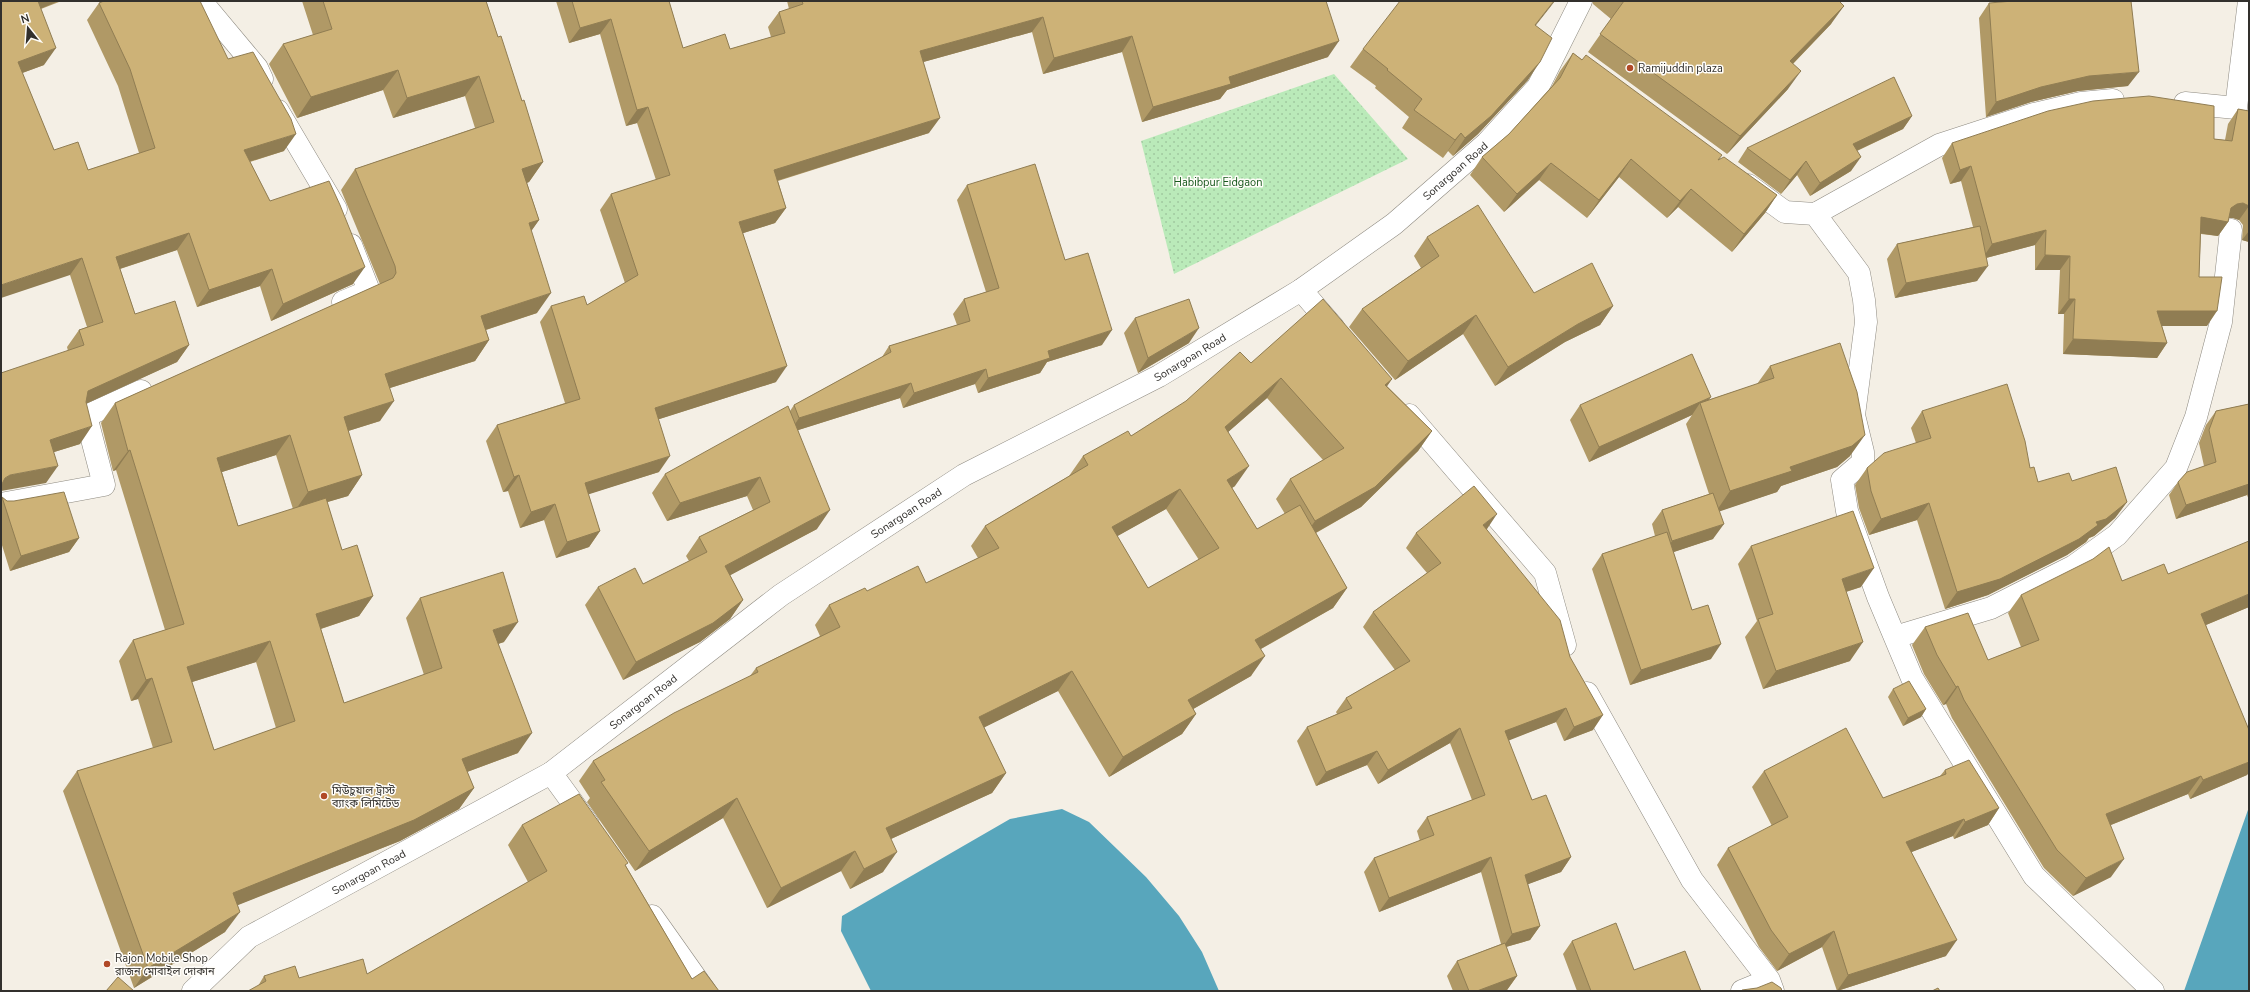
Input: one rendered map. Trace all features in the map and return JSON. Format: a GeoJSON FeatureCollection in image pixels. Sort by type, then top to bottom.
{"type":"FeatureCollection","features":[{"type":"Feature","properties":{"kind":"street"},"geometry":{"type":"LineString","coordinates":[[201,1],[257,68],[279,112],[329,194],[340,217],[368,291],[325,310]]}},
{"type":"Feature","properties":{"kind":"street","name":"Sonargoan Road"},"geometry":{"type":"LineString","coordinates":[[193,991],[250,937],[551,773],[781,595],[964,475],[1159,376],[1301,290],[1394,224],[1487,144],[1538,87],[1581,1]]}},
{"type":"Feature","properties":{"kind":"street"},"geometry":{"type":"LineString","coordinates":[[2161,100],[2236,108],[2249,1]]}},
{"type":"Feature","properties":{"kind":"street"},"geometry":{"type":"LineString","coordinates":[[1558,46],[1577,60]]}},
{"type":"Feature","properties":{"kind":"street"},"geometry":{"type":"LineString","coordinates":[[1734,175],[1785,212],[1815,214],[1939,146],[2034,114],[2081,103],[2132,98]]}},
{"type":"Feature","properties":{"kind":"street"},"geometry":{"type":"LineString","coordinates":[[1815,214],[1859,274],[1866,322],[1854,415],[1863,452],[1863,462],[1842,480],[1847,511],[1878,597],[1912,678],[2034,876],[2153,991]]}},
{"type":"Feature","properties":{"kind":"street"},"geometry":{"type":"LineString","coordinates":[[1895,637],[1991,608],[2074,566],[2118,535],[2176,468],[2196,417],[2221,322],[2231,230]]}},
{"type":"Feature","properties":{"kind":"street"},"geometry":{"type":"LineString","coordinates":[[1301,290],[1347,343]]}},
{"type":"Feature","properties":{"kind":"street"},"geometry":{"type":"LineString","coordinates":[[1,504],[104,485],[86,416],[158,384]]}},
{"type":"Feature","properties":{"kind":"street"},"geometry":{"type":"LineString","coordinates":[[1398,402],[1545,573],[1575,672],[1692,880],[1771,986],[1742,991]]}},
{"type":"Feature","properties":{"kind":"street"},"geometry":{"type":"LineString","coordinates":[[551,773],[601,844]]}},
{"type":"Feature","properties":{"kind":"street"},"geometry":{"type":"LineString","coordinates":[[642,901],[705,991]]}},
{"type":"Feature","properties":{"kind":"green space","name":"Habibpur Eidgaon"},"geometry":{"type":"Polygon","coordinates":[[[1334,74],[1408,159],[1174,274],[1141,141],[1334,74]]]}},
{"type":"Feature","properties":{"kind":"water"},"geometry":{"type":"Polygon","coordinates":[[[2249,807],[2249,991],[2184,991],[2249,807]]]}},
{"type":"Feature","properties":{"kind":"water"},"geometry":{"type":"Polygon","coordinates":[[[1062,809],[1089,822],[1146,877],[1179,916],[1202,952],[1219,991],[871,991],[841,931],[842,916],[1010,819],[1062,809]]]}},
{"type":"Feature","properties":{"kind":"building"},"geometry":{"type":"Polygon","coordinates":[[[1,1],[38,1],[56,48],[18,62],[54,150],[78,142],[88,170],[155,148],[130,69],[99,3],[104,1],[200,1],[228,59],[253,52],[291,119],[296,134],[244,150],[270,201],[329,181],[365,267],[283,304],[272,269],[209,290],[189,233],[116,257],[135,314],[175,301],[189,345],[88,391],[86,402],[92,426],[50,440],[58,466],[10,475],[5,478],[1,486],[1,373],[84,345],[79,330],[103,322],[82,258],[1,285],[1,1]]]}},
{"type":"Feature","properties":{"kind":"building"},"geometry":{"type":"Polygon","coordinates":[[[323,1],[486,1],[498,37],[501,36],[522,101],[524,100],[543,162],[522,169],[539,220],[529,223],[551,293],[481,316],[489,340],[385,374],[394,401],[344,417],[362,475],[308,492],[290,435],[217,458],[238,526],[326,498],[342,550],[357,545],[373,596],[316,614],[344,703],[442,668],[420,598],[503,572],[518,622],[493,630],[532,733],[462,759],[474,788],[414,820],[233,893],[240,912],[148,968],[77,771],[172,742],[152,678],[146,680],[133,640],[184,624],[130,450],[128,451],[115,403],[393,278],[396,273],[395,266],[355,169],[494,122],[479,76],[407,98],[398,70],[311,97],[283,44],[332,29],[323,1]],[[270,641],[187,667],[214,750],[295,721],[270,641]]]}},
{"type":"Feature","properties":{"kind":"building"},"geometry":{"type":"Polygon","coordinates":[[[572,1],[669,1],[683,48],[725,34],[730,49],[785,33],[779,12],[803,4],[802,1],[1326,1],[1339,41],[1229,77],[1231,84],[1153,107],[1132,36],[1054,58],[1043,17],[920,51],[940,118],[774,170],[786,208],[739,222],[787,366],[655,408],[670,456],[585,483],[600,531],[567,542],[555,504],[531,512],[519,475],[514,477],[497,425],[580,399],[551,306],[584,296],[587,305],[638,275],[611,194],[670,175],[648,107],[637,110],[611,19],[580,28],[572,1]]]}},
{"type":"Feature","properties":{"kind":"building"},"geometry":{"type":"Polygon","coordinates":[[[1400,1],[1554,1],[1535,25],[1552,38],[1540,62],[1491,116],[1465,138],[1461,133],[1455,140],[1414,110],[1422,99],[1363,49],[1400,1]]]}},
{"type":"Feature","properties":{"kind":"building"},"geometry":{"type":"Polygon","coordinates":[[[1624,1],[1839,1],[1844,6],[1790,61],[1801,71],[1740,136],[1600,34],[1624,1]]]}},
{"type":"Feature","properties":{"kind":"building"},"geometry":{"type":"Polygon","coordinates":[[[2013,1],[2131,1],[2139,72],[2089,76],[2041,87],[1996,102],[1989,3],[2013,1]]]}},
{"type":"Feature","properties":{"kind":"building"},"geometry":{"type":"Polygon","coordinates":[[[1573,53],[1582,60],[1586,55],[1722,155],[1718,160],[1724,157],[1777,195],[1744,234],[1691,189],[1680,201],[1631,159],[1599,200],[1551,163],[1517,194],[1482,157],[1509,134],[1560,78],[1573,53]]]}},
{"type":"Feature","properties":{"kind":"building"},"geometry":{"type":"Polygon","coordinates":[[[1894,77],[1912,116],[1853,144],[1861,157],[1820,183],[1806,161],[1790,180],[1747,148],[1894,77]]]}},
{"type":"Feature","properties":{"kind":"building"},"geometry":{"type":"Polygon","coordinates":[[[2149,96],[2214,106],[2214,139],[2232,141],[2238,109],[2249,111],[2249,206],[2243,203],[2237,204],[2231,208],[2228,222],[2201,217],[2199,277],[2222,277],[2217,311],[2157,311],[2167,343],[2073,339],[2075,299],[2069,299],[2070,256],[2045,255],[2046,230],[1992,244],[1971,166],[1960,170],[1952,143],[2048,111],[2093,101],[2149,96]]]}},
{"type":"Feature","properties":{"kind":"building"},"geometry":{"type":"Polygon","coordinates":[[[1035,164],[1065,260],[1088,253],[1112,330],[1048,351],[1050,358],[988,378],[986,369],[914,393],[911,383],[799,418],[794,405],[891,352],[889,346],[970,321],[964,299],[999,288],[967,185],[1035,164]]]}},
{"type":"Feature","properties":{"kind":"building"},"geometry":{"type":"Polygon","coordinates":[[[1478,205],[1534,293],[1592,263],[1613,306],[1578,324],[1508,367],[1476,315],[1408,361],[1362,309],[1439,256],[1427,237],[1478,205]]]}},
{"type":"Feature","properties":{"kind":"building"},"geometry":{"type":"Polygon","coordinates":[[[1980,226],[1988,266],[1906,283],[1897,244],[1980,226]]]}},
{"type":"Feature","properties":{"kind":"building"},"geometry":{"type":"Polygon","coordinates":[[[1189,299],[1199,328],[1148,358],[1135,318],[1189,299]]]}},
{"type":"Feature","properties":{"kind":"building"},"geometry":{"type":"Polygon","coordinates":[[[1323,299],[1392,379],[1385,385],[1432,431],[1375,487],[1315,521],[1290,479],[1344,448],[1281,378],[1225,427],[1249,466],[1227,480],[1257,529],[1300,505],[1347,588],[1255,640],[1265,656],[1188,700],[1196,714],[1123,757],[1072,671],[979,717],[1006,773],[886,828],[897,852],[864,869],[855,851],[781,888],[737,798],[649,851],[601,782],[605,780],[593,761],[674,713],[758,672],[756,668],[840,627],[829,605],[865,588],[867,591],[918,566],[926,583],[999,548],[985,526],[1088,465],[1083,456],[1128,431],[1131,436],[1186,401],[1240,352],[1251,363],[1323,299]],[[1180,489],[1112,527],[1148,588],[1219,548],[1180,489]]]}},
{"type":"Feature","properties":{"kind":"building"},"geometry":{"type":"Polygon","coordinates":[[[1840,343],[1857,392],[1865,435],[1852,446],[1790,467],[1792,471],[1730,491],[1700,403],[1774,378],[1770,366],[1840,343]]]}},
{"type":"Feature","properties":{"kind":"building"},"geometry":{"type":"Polygon","coordinates":[[[1692,354],[1711,397],[1599,447],[1580,405],[1692,354]]]}},
{"type":"Feature","properties":{"kind":"building"},"geometry":{"type":"Polygon","coordinates":[[[2007,384],[2025,441],[2030,468],[2034,467],[2038,482],[2069,473],[2072,481],[2116,467],[2127,502],[2106,519],[2096,522],[2098,525],[2079,539],[2000,579],[1957,592],[1929,503],[1881,519],[1871,491],[1867,468],[1884,453],[1931,438],[1922,411],[2007,384]]]}},
{"type":"Feature","properties":{"kind":"building"},"geometry":{"type":"Polygon","coordinates":[[[2249,404],[2249,484],[2186,505],[2178,482],[2187,472],[2216,462],[2209,430],[2216,411],[2249,404]]]}},
{"type":"Feature","properties":{"kind":"building"},"geometry":{"type":"Polygon","coordinates":[[[788,406],[830,510],[725,566],[743,600],[713,623],[636,662],[598,587],[635,568],[643,584],[707,552],[699,537],[770,502],[760,477],[680,503],[665,474],[788,406]]]}},
{"type":"Feature","properties":{"kind":"building"},"geometry":{"type":"Polygon","coordinates":[[[1474,486],[1497,514],[1483,525],[1560,620],[1570,657],[1603,715],[1574,727],[1566,708],[1505,731],[1532,800],[1546,795],[1571,857],[1525,875],[1540,926],[1512,934],[1491,857],[1389,898],[1374,858],[1434,835],[1427,817],[1485,795],[1460,728],[1388,770],[1377,751],[1326,772],[1307,727],[1352,708],[1346,698],[1410,661],[1373,612],[1441,563],[1416,533],[1474,486]]]}},
{"type":"Feature","properties":{"kind":"building"},"geometry":{"type":"Polygon","coordinates":[[[64,492],[79,538],[21,556],[2,497],[7,501],[14,501],[64,492]]]}},
{"type":"Feature","properties":{"kind":"building"},"geometry":{"type":"Polygon","coordinates":[[[1713,493],[1724,524],[1672,541],[1662,510],[1713,493]]]}},
{"type":"Feature","properties":{"kind":"building"},"geometry":{"type":"Polygon","coordinates":[[[1853,511],[1874,568],[1842,579],[1863,642],[1776,671],[1758,619],[1773,614],[1751,546],[1853,511]]]}},
{"type":"Feature","properties":{"kind":"building"},"geometry":{"type":"Polygon","coordinates":[[[1667,532],[1692,610],[1708,605],[1721,644],[1641,670],[1602,554],[1667,532]]]}},
{"type":"Feature","properties":{"kind":"building"},"geometry":{"type":"Polygon","coordinates":[[[2249,541],[2249,594],[2201,614],[2249,730],[2249,762],[2203,780],[2201,776],[2106,814],[2124,859],[2086,878],[2057,850],[1964,700],[1958,686],[1956,687],[1937,655],[1925,627],[1968,613],[1988,660],[2039,640],[2021,595],[2093,559],[2109,547],[2122,581],[2164,564],[2168,574],[2249,541]]]}},
{"type":"Feature","properties":{"kind":"building"},"geometry":{"type":"Polygon","coordinates":[[[1909,681],[1926,709],[1908,718],[1893,689],[1909,681]]]}},
{"type":"Feature","properties":{"kind":"building"},"geometry":{"type":"Polygon","coordinates":[[[1846,728],[1883,798],[1946,774],[1945,770],[1969,760],[1999,808],[1965,822],[1964,819],[1906,842],[1957,940],[1848,975],[1834,931],[1789,954],[1771,930],[1728,848],[1788,817],[1764,771],[1846,728]]]}},
{"type":"Feature","properties":{"kind":"building"},"geometry":{"type":"Polygon","coordinates":[[[579,794],[628,863],[625,865],[692,979],[704,971],[719,991],[248,991],[266,981],[264,976],[295,966],[299,978],[363,959],[367,974],[547,871],[522,825],[579,794]]]}},
{"type":"Feature","properties":{"kind":"building"},"geometry":{"type":"Polygon","coordinates":[[[1616,923],[1634,970],[1685,951],[1701,991],[1591,991],[1572,941],[1616,923]]]}},
{"type":"Feature","properties":{"kind":"building"},"geometry":{"type":"Polygon","coordinates":[[[1505,943],[1517,976],[1477,991],[1469,991],[1457,961],[1505,943]]]}},
{"type":"Feature","properties":{"kind":"building"},"geometry":{"type":"Polygon","coordinates":[[[118,977],[134,991],[106,991],[118,977]]]}},
{"type":"Feature","properties":{"kind":"building"},"geometry":{"type":"Polygon","coordinates":[[[1772,982],[1781,988],[1782,991],[1742,991],[1757,988],[1772,982]]]}},
{"type":"Feature","properties":{"kind":"building"},"geometry":{"type":"Polygon","coordinates":[[[1938,988],[1940,991],[1932,991],[1938,988]]]}},
{"type":"Feature","properties":{"kind":"place","name":"Ramijuddin plaza"},"geometry":{"type":"Point","coordinates":[1630,68]}},
{"type":"Feature","properties":{"kind":"place","name":"মিউচুয়াল ট্রাস্ট ব্যাংক লিমিটেড"},"geometry":{"type":"Point","coordinates":[324,796]}},
{"type":"Feature","properties":{"kind":"place","name":"Rajon Mobile Shop রাজন মোবাইল দোকান"},"geometry":{"type":"Point","coordinates":[107,964]}}]}
